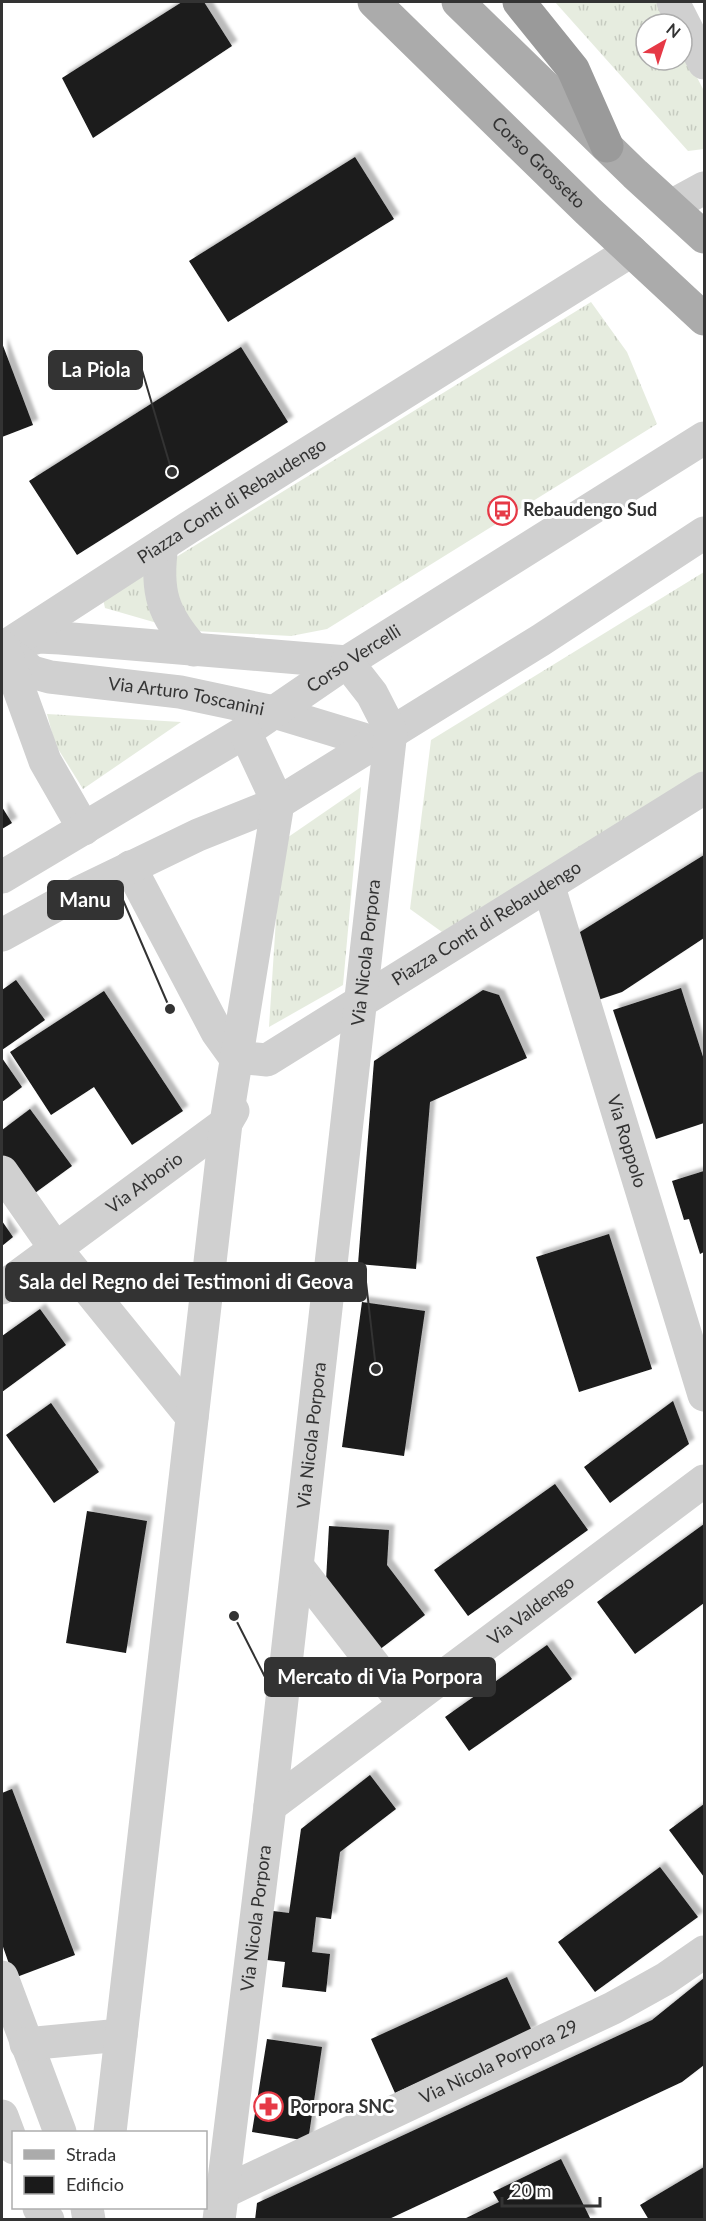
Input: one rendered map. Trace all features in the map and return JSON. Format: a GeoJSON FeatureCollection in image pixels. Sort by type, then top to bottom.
{"type":"FeatureCollection","features":[{"type":"Feature","properties":{"kind":"highway"},"geometry":{"type":"LineString","coordinates":[[519,2],[573,69],[607,146]]}},
{"type":"Feature","properties":{"kind":"main road","name":"Corso Grosseto"},"geometry":{"type":"LineString","coordinates":[[374,2],[631,251],[705,319]]}},
{"type":"Feature","properties":{"kind":"main road"},"geometry":{"type":"LineString","coordinates":[[458,2],[705,237]]}},
{"type":"Feature","properties":{"kind":"street"},"geometry":{"type":"LineString","coordinates":[[673,2],[705,63]]}},
{"type":"Feature","properties":{"kind":"street"},"geometry":{"type":"LineString","coordinates":[[671,206],[705,188]]}},
{"type":"Feature","properties":{"kind":"street","name":"Piazza Conti di Rebaudengo"},"geometry":{"type":"LineString","coordinates":[[2,646],[631,251]]}},
{"type":"Feature","properties":{"kind":"street","name":"Corso Vercelli"},"geometry":{"type":"LineString","coordinates":[[2,877],[245,732],[347,662],[705,438]]}},
{"type":"Feature","properties":{"kind":"street"},"geometry":{"type":"LineString","coordinates":[[2,935],[130,867],[198,835],[278,803],[382,736],[540,640],[705,533]]}},
{"type":"Feature","properties":{"kind":"street"},"geometry":{"type":"LineString","coordinates":[[162,545],[158,583],[163,603],[178,632],[194,650]]}},
{"type":"Feature","properties":{"kind":"street"},"geometry":{"type":"LineString","coordinates":[[84,830],[45,761],[2,646],[39,637],[347,662],[372,694],[382,736]]}},
{"type":"Feature","properties":{"kind":"street","name":"Via Arturo Toscanini"},"geometry":{"type":"LineString","coordinates":[[2,646],[32,672],[50,677],[180,692],[382,736]]}},
{"type":"Feature","properties":{"kind":"street"},"geometry":{"type":"LineString","coordinates":[[110,2131],[226,1123],[278,803],[245,732]]}},
{"type":"Feature","properties":{"kind":"street","name":"Via Nicola Porpora"},"geometry":{"type":"LineString","coordinates":[[222,2206],[363,999],[382,736]]}},
{"type":"Feature","properties":{"kind":"street","name":"Piazza Conti di Rebaudengo"},"geometry":{"type":"LineString","coordinates":[[267,1060],[549,887],[705,788]]}},
{"type":"Feature","properties":{"kind":"street"},"geometry":{"type":"LineString","coordinates":[[130,867],[217,1032],[235,1057],[267,1060]]}},
{"type":"Feature","properties":{"kind":"street","name":"Via Roppolo"},"geometry":{"type":"LineString","coordinates":[[549,887],[705,1395]]}},
{"type":"Feature","properties":{"kind":"street","name":"Via Arborio"},"geometry":{"type":"LineString","coordinates":[[2,1288],[226,1123],[267,1060]]}},
{"type":"Feature","properties":{"kind":"street"},"geometry":{"type":"LineString","coordinates":[[2,1172],[55,1248],[192,1417]]}},
{"type":"Feature","properties":{"kind":"street","name":"Via Valdengo"},"geometry":{"type":"LineString","coordinates":[[270,1806],[705,1481]]}},
{"type":"Feature","properties":{"kind":"street"},"geometry":{"type":"LineString","coordinates":[[298,1567],[405,1705]]}},
{"type":"Feature","properties":{"kind":"street","name":"Via Nicola Porpora 29"},"geometry":{"type":"LineString","coordinates":[[222,2206],[620,2005],[705,1952]]}},
{"type":"Feature","properties":{"kind":"street"},"geometry":{"type":"LineString","coordinates":[[2,1977],[59,2131]]}},
{"type":"Feature","properties":{"kind":"street"},"geometry":{"type":"LineString","coordinates":[[26,2044],[121,2035]]}},
{"type":"Feature","properties":{"kind":"street"},"geometry":{"type":"LineString","coordinates":[[2,2116],[12,2143]]}},
{"type":"Feature","properties":{"kind":"green space"},"geometry":{"type":"Polygon","coordinates":[[[555,2],[658,2],[663,12],[634,12],[634,72],[694,71],[704,91],[704,149],[688,151],[555,2]]]}},
{"type":"Feature","properties":{"kind":"green space"},"geometry":{"type":"Polygon","coordinates":[[[591,302],[627,352],[657,424],[327,629],[291,636],[195,631],[179,609],[173,559],[591,302]]]}},
{"type":"Feature","properties":{"kind":"green space"},"geometry":{"type":"Polygon","coordinates":[[[704,572],[704,771],[442,932],[410,909],[431,740],[704,572]]]}},
{"type":"Feature","properties":{"kind":"green space"},"geometry":{"type":"Polygon","coordinates":[[[144,575],[157,623],[105,608],[103,599],[144,575]]]}},
{"type":"Feature","properties":{"kind":"green space"},"geometry":{"type":"Polygon","coordinates":[[[47,714],[181,722],[83,789],[55,744],[47,714]]]}},
{"type":"Feature","properties":{"kind":"green space"},"geometry":{"type":"Polygon","coordinates":[[[361,787],[343,985],[269,1027],[281,842],[361,787]]]}},
{"type":"Feature","properties":{"kind":"building"},"geometry":{"type":"Polygon","coordinates":[[[182,2],[204,2],[232,46],[93,138],[62,78],[182,2]]]}},
{"type":"Feature","properties":{"kind":"building"},"geometry":{"type":"Polygon","coordinates":[[[355,157],[394,219],[228,322],[189,261],[355,157]]]}},
{"type":"Feature","properties":{"kind":"building"},"geometry":{"type":"Polygon","coordinates":[[[2,343],[33,425],[2,437],[2,343]]]}},
{"type":"Feature","properties":{"kind":"building"},"geometry":{"type":"Polygon","coordinates":[[[241,347],[288,422],[77,555],[29,481],[241,347]]]}},
{"type":"Feature","properties":{"kind":"building"},"geometry":{"type":"Polygon","coordinates":[[[2,807],[12,823],[2,829],[2,807]]]}},
{"type":"Feature","properties":{"kind":"building"},"geometry":{"type":"Polygon","coordinates":[[[704,855],[704,938],[622,992],[592,1002],[572,937],[704,855]]]}},
{"type":"Feature","properties":{"kind":"building"},"geometry":{"type":"Polygon","coordinates":[[[16,980],[45,1020],[2,1050],[2,990],[16,980]]]}},
{"type":"Feature","properties":{"kind":"building"},"geometry":{"type":"Polygon","coordinates":[[[681,988],[704,1060],[704,1123],[656,1139],[613,1010],[681,988]]]}},
{"type":"Feature","properties":{"kind":"building"},"geometry":{"type":"Polygon","coordinates":[[[483,990],[499,995],[527,1058],[430,1102],[416,1269],[358,1264],[374,1061],[483,990]]]}},
{"type":"Feature","properties":{"kind":"building"},"geometry":{"type":"Polygon","coordinates":[[[104,991],[183,1111],[132,1145],[94,1087],[51,1115],[10,1052],[104,991]]]}},
{"type":"Feature","properties":{"kind":"building"},"geometry":{"type":"Polygon","coordinates":[[[2,1058],[22,1087],[2,1102],[2,1058]]]}},
{"type":"Feature","properties":{"kind":"building"},"geometry":{"type":"Polygon","coordinates":[[[30,1109],[72,1166],[24,1201],[2,1171],[2,1130],[30,1109]]]}},
{"type":"Feature","properties":{"kind":"building"},"geometry":{"type":"Polygon","coordinates":[[[704,1171],[704,1252],[700,1254],[689,1219],[684,1220],[672,1181],[704,1171]]]}},
{"type":"Feature","properties":{"kind":"building"},"geometry":{"type":"Polygon","coordinates":[[[2,1221],[13,1237],[2,1246],[2,1221]]]}},
{"type":"Feature","properties":{"kind":"building"},"geometry":{"type":"Polygon","coordinates":[[[609,1234],[652,1369],[579,1392],[536,1257],[609,1234]]]}},
{"type":"Feature","properties":{"kind":"building"},"geometry":{"type":"Polygon","coordinates":[[[362,1302],[425,1311],[404,1456],[342,1447],[362,1302]]]}},
{"type":"Feature","properties":{"kind":"building"},"geometry":{"type":"Polygon","coordinates":[[[40,1309],[66,1345],[2,1392],[2,1336],[40,1309]]]}},
{"type":"Feature","properties":{"kind":"building"},"geometry":{"type":"Polygon","coordinates":[[[673,1401],[689,1444],[610,1503],[584,1467],[673,1401]]]}},
{"type":"Feature","properties":{"kind":"building"},"geometry":{"type":"Polygon","coordinates":[[[51,1403],[99,1472],[54,1503],[6,1435],[51,1403]]]}},
{"type":"Feature","properties":{"kind":"building"},"geometry":{"type":"Polygon","coordinates":[[[555,1484],[588,1530],[468,1616],[434,1570],[555,1484]]]}},
{"type":"Feature","properties":{"kind":"building"},"geometry":{"type":"Polygon","coordinates":[[[87,1511],[147,1521],[126,1653],[66,1643],[87,1511]]]}},
{"type":"Feature","properties":{"kind":"building"},"geometry":{"type":"Polygon","coordinates":[[[704,1524],[704,1603],[635,1654],[597,1602],[704,1524]]]}},
{"type":"Feature","properties":{"kind":"building"},"geometry":{"type":"Polygon","coordinates":[[[329,1526],[389,1530],[387,1565],[425,1615],[379,1650],[326,1581],[329,1526]]]}},
{"type":"Feature","properties":{"kind":"building"},"geometry":{"type":"Polygon","coordinates":[[[547,1645],[572,1679],[469,1751],[445,1717],[547,1645]]]}},
{"type":"Feature","properties":{"kind":"building"},"geometry":{"type":"Polygon","coordinates":[[[370,1775],[396,1809],[340,1852],[331,1919],[316,1917],[312,1952],[330,1954],[326,1992],[282,1987],[285,1962],[267,1960],[273,1911],[289,1913],[301,1829],[370,1775]]]}},
{"type":"Feature","properties":{"kind":"building"},"geometry":{"type":"Polygon","coordinates":[[[12,1789],[75,1955],[14,1978],[2,1944],[2,1793],[12,1789]]]}},
{"type":"Feature","properties":{"kind":"building"},"geometry":{"type":"Polygon","coordinates":[[[704,1804],[704,1877],[669,1830],[704,1804]]]}},
{"type":"Feature","properties":{"kind":"building"},"geometry":{"type":"Polygon","coordinates":[[[660,1867],[698,1917],[595,1992],[558,1942],[660,1867]]]}},
{"type":"Feature","properties":{"kind":"building"},"geometry":{"type":"Polygon","coordinates":[[[507,1977],[532,2031],[395,2093],[371,2039],[507,1977]]]}},
{"type":"Feature","properties":{"kind":"building"},"geometry":{"type":"Polygon","coordinates":[[[704,1978],[704,2065],[682,2082],[387,2220],[255,2220],[257,2203],[652,2020],[704,1978]]]}},
{"type":"Feature","properties":{"kind":"building"},"geometry":{"type":"Polygon","coordinates":[[[267,2039],[322,2047],[308,2141],[252,2132],[267,2039]]]}},
{"type":"Feature","properties":{"kind":"building"},"geometry":{"type":"Polygon","coordinates":[[[561,2159],[591,2220],[462,2220],[499,2202],[493,2192],[561,2159]]]}},
{"type":"Feature","properties":{"kind":"building"},"geometry":{"type":"Polygon","coordinates":[[[704,2167],[704,2220],[649,2220],[640,2205],[704,2167]]]}},
{"type":"Feature","properties":{"kind":"place","name":"La Piola"},"geometry":{"type":"Point","coordinates":[172,472]}},
{"type":"Feature","properties":{"kind":"place","name":"Rebaudengo Sud"},"geometry":{"type":"Point","coordinates":[502,510]}},
{"type":"Feature","properties":{"kind":"place","name":"Manu"},"geometry":{"type":"Point","coordinates":[170,1009]}},
{"type":"Feature","properties":{"kind":"place","name":"Sala del Regno dei Testimoni di Geova"},"geometry":{"type":"Point","coordinates":[376,1369]}},
{"type":"Feature","properties":{"kind":"place","name":"Mercato di Via Porpora"},"geometry":{"type":"Point","coordinates":[234,1616]}},
{"type":"Feature","properties":{"kind":"place","name":"Porpora SNC"},"geometry":{"type":"Point","coordinates":[269,2107]}}]}
